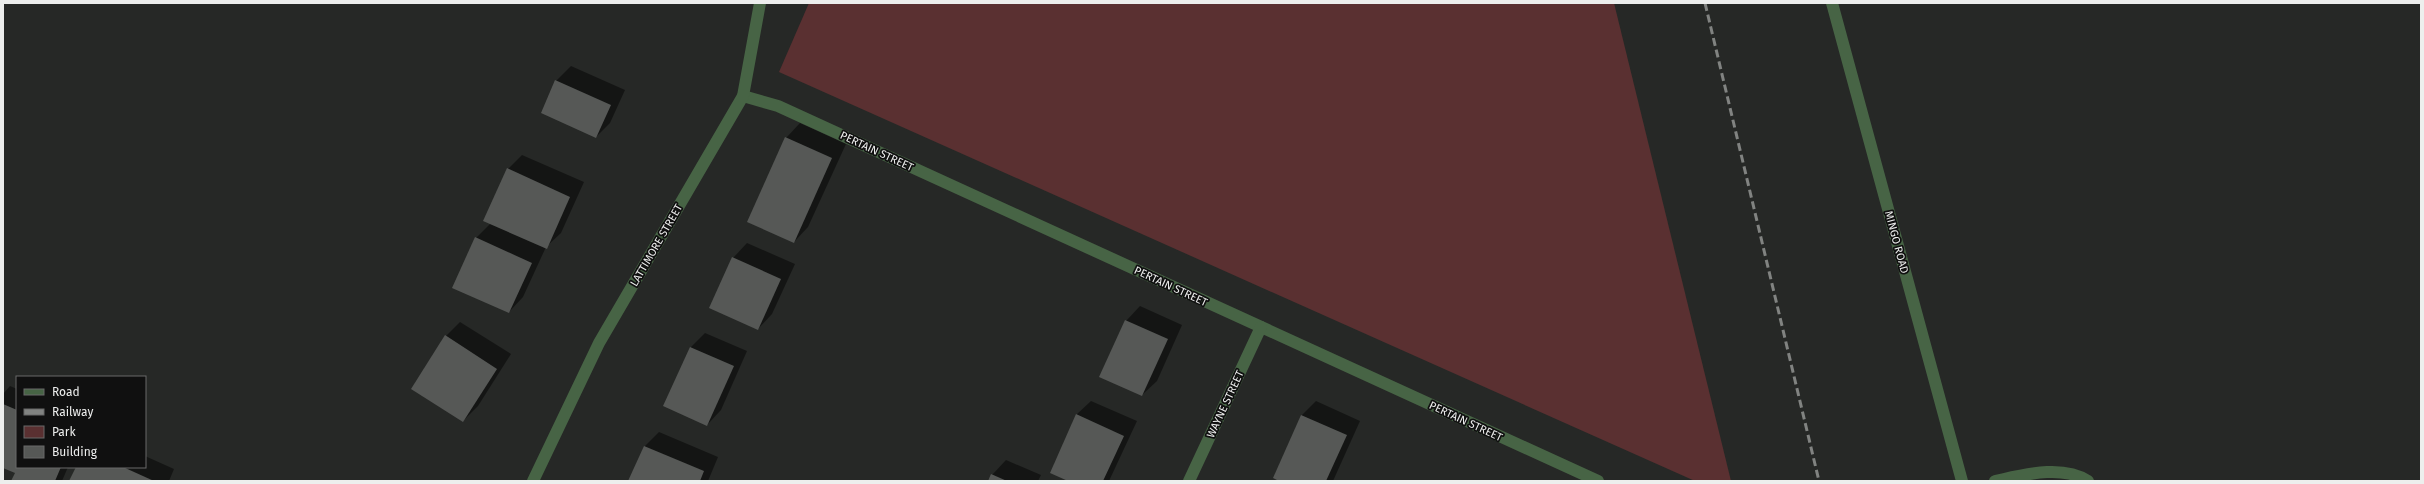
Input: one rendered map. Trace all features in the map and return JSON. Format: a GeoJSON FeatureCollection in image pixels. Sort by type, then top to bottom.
{"type":"FeatureCollection","features":[{"type":"Feature","properties":{"kind":"street","name":"LATTIMORE STREET"},"geometry":{"type":"LineString","coordinates":[[533,481],[599,343],[743,96],[760,3]]}},
{"type":"Feature","properties":{"kind":"street","name":"MINGO ROAD"},"geometry":{"type":"LineString","coordinates":[[1832,3],[1962,481]]}},
{"type":"Feature","properties":{"kind":"street","name":"PERTAIN STREET"},"geometry":{"type":"LineString","coordinates":[[743,96],[778,106],[1598,481]]}},
{"type":"Feature","properties":{"kind":"street","name":"WAYNE STREET"},"geometry":{"type":"LineString","coordinates":[[1189,481],[1261,327]]}},
{"type":"Feature","properties":{"kind":"street"},"geometry":{"type":"LineString","coordinates":[[1995,481],[2045,471],[2083,477],[2088,481]]}},
{"type":"Feature","properties":{"kind":"green space"},"geometry":{"type":"Polygon","coordinates":[[[809,3],[1614,3],[1731,481],[1695,481],[779,72],[809,3]]]}},
{"type":"Feature","properties":{"kind":"building"},"geometry":{"type":"Polygon","coordinates":[[[555,80],[611,105],[596,138],[541,113],[555,80]]]}},
{"type":"Feature","properties":{"kind":"building"},"geometry":{"type":"Polygon","coordinates":[[[785,137],[832,158],[794,243],[747,222],[785,137]]]}},
{"type":"Feature","properties":{"kind":"building"},"geometry":{"type":"Polygon","coordinates":[[[507,168],[570,197],[547,249],[483,221],[507,168]]]}},
{"type":"Feature","properties":{"kind":"building"},"geometry":{"type":"Polygon","coordinates":[[[475,237],[532,263],[509,313],[452,288],[475,237]]]}},
{"type":"Feature","properties":{"kind":"building"},"geometry":{"type":"Polygon","coordinates":[[[732,257],[781,279],[758,330],[709,308],[732,257]]]}},
{"type":"Feature","properties":{"kind":"building"},"geometry":{"type":"Polygon","coordinates":[[[1125,320],[1168,339],[1142,396],[1099,377],[1125,320]]]}},
{"type":"Feature","properties":{"kind":"building"},"geometry":{"type":"Polygon","coordinates":[[[445,335],[497,369],[463,422],[411,389],[445,335]]]}},
{"type":"Feature","properties":{"kind":"building"},"geometry":{"type":"Polygon","coordinates":[[[690,347],[734,366],[707,426],[663,406],[690,347]]]}},
{"type":"Feature","properties":{"kind":"building"},"geometry":{"type":"Polygon","coordinates":[[[3,404],[16,410],[16,468],[61,468],[55,481],[11,481],[15,473],[3,468],[3,404]]]}},
{"type":"Feature","properties":{"kind":"building"},"geometry":{"type":"Polygon","coordinates":[[[1076,414],[1124,436],[1103,481],[1068,481],[1050,473],[1076,414]]]}},
{"type":"Feature","properties":{"kind":"building"},"geometry":{"type":"Polygon","coordinates":[[[1301,415],[1347,435],[1326,481],[1279,481],[1273,478],[1301,415]]]}},
{"type":"Feature","properties":{"kind":"building"},"geometry":{"type":"Polygon","coordinates":[[[644,446],[704,471],[700,481],[628,481],[644,446]]]}},
{"type":"Feature","properties":{"kind":"building"},"geometry":{"type":"Polygon","coordinates":[[[76,468],[125,468],[154,481],[69,481],[76,468]]]}},
{"type":"Feature","properties":{"kind":"building"},"geometry":{"type":"Polygon","coordinates":[[[991,474],[1007,481],[988,481],[991,474]]]}},
{"type":"Feature","properties":{"kind":"railway"},"geometry":{"type":"LineString","coordinates":[[1705,3],[1819,481]]}}]}
